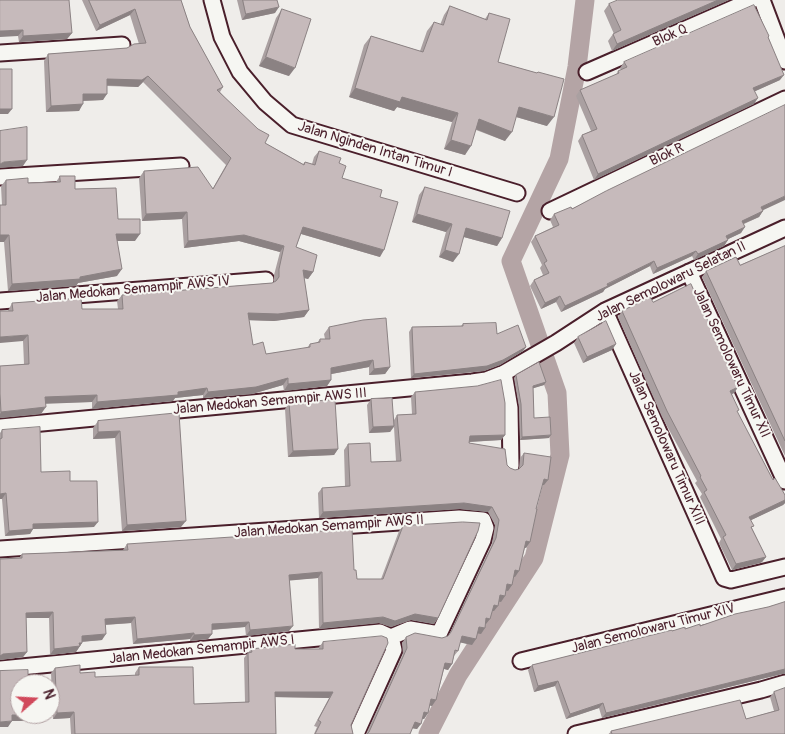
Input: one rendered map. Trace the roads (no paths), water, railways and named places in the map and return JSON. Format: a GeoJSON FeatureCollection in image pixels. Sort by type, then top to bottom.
{"type":"FeatureCollection","features":[{"type":"Feature","properties":{"kind":"street","name":"Jalan Nginden Intan Timur I"},"geometry":{"type":"LineString","coordinates":[[212,0],[222,37],[240,72],[265,102],[292,126],[517,193]]}},
{"type":"Feature","properties":{"kind":"street","name":"Blok Q"},"geometry":{"type":"LineString","coordinates":[[587,72],[752,0]]}},
{"type":"Feature","properties":{"kind":"street"},"geometry":{"type":"LineString","coordinates":[[762,0],[785,61]]}},
{"type":"Feature","properties":{"kind":"street"},"geometry":{"type":"LineString","coordinates":[[0,53],[122,45]]}},
{"type":"Feature","properties":{"kind":"street","name":"Blok R"},"geometry":{"type":"LineString","coordinates":[[550,211],[785,99]]}},
{"type":"Feature","properties":{"kind":"street"},"geometry":{"type":"LineString","coordinates":[[0,177],[181,166]]}},
{"type":"Feature","properties":{"kind":"street","name":"Jalan Semolowaru Selatan II"},"geometry":{"type":"LineString","coordinates":[[535,356],[605,311],[785,228]]}},
{"type":"Feature","properties":{"kind":"street","name":"Jalan Semolowaru Timur XII"},"geometry":{"type":"LineString","coordinates":[[689,272],[785,481]]}},
{"type":"Feature","properties":{"kind":"street","name":"Jalan Medokan Semampir AWS IV"},"geometry":{"type":"LineString","coordinates":[[0,301],[266,280]]}},
{"type":"Feature","properties":{"kind":"street","name":"Jalan Semolowaru Timur XIII"},"geometry":{"type":"LineString","coordinates":[[605,311],[724,578],[731,580]]}},
{"type":"Feature","properties":{"kind":"street","name":"Jalan Medokan Semampir AWS III"},"geometry":{"type":"LineString","coordinates":[[0,427],[472,382],[486,380],[504,373],[535,356]]}},
{"type":"Feature","properties":{"kind":"street"},"geometry":{"type":"LineString","coordinates":[[504,373],[510,408],[511,466]]}},
{"type":"Feature","properties":{"kind":"street","name":"Jalan Medokan Semampir AWS II"},"geometry":{"type":"LineString","coordinates":[[0,549],[459,518],[483,520],[486,528],[483,540],[439,634],[410,629],[392,643]]}},
{"type":"Feature","properties":{"kind":"street","name":"Jalan Semolowaru Timur XIV"},"geometry":{"type":"LineString","coordinates":[[731,580],[785,566]]}},
{"type":"Feature","properties":{"kind":"street","name":"Jalan Semolowaru Timur XIV"},"geometry":{"type":"LineString","coordinates":[[521,661],[785,597]]}},
{"type":"Feature","properties":{"kind":"street","name":"Jalan Medokan Semampir AWS I"},"geometry":{"type":"LineString","coordinates":[[0,670],[380,632],[392,643]]}},
{"type":"Feature","properties":{"kind":"street"},"geometry":{"type":"LineString","coordinates":[[356,734],[392,643]]}},
{"type":"Feature","properties":{"kind":"street"},"geometry":{"type":"LineString","coordinates":[[576,734],[785,683]]}},
{"type":"Feature","properties":{"kind":"waterway"},"geometry":{"type":"LineString","coordinates":[[428,734],[458,675],[534,558],[560,455],[557,393],[511,261],[559,159],[577,67],[585,0]]}}]}
